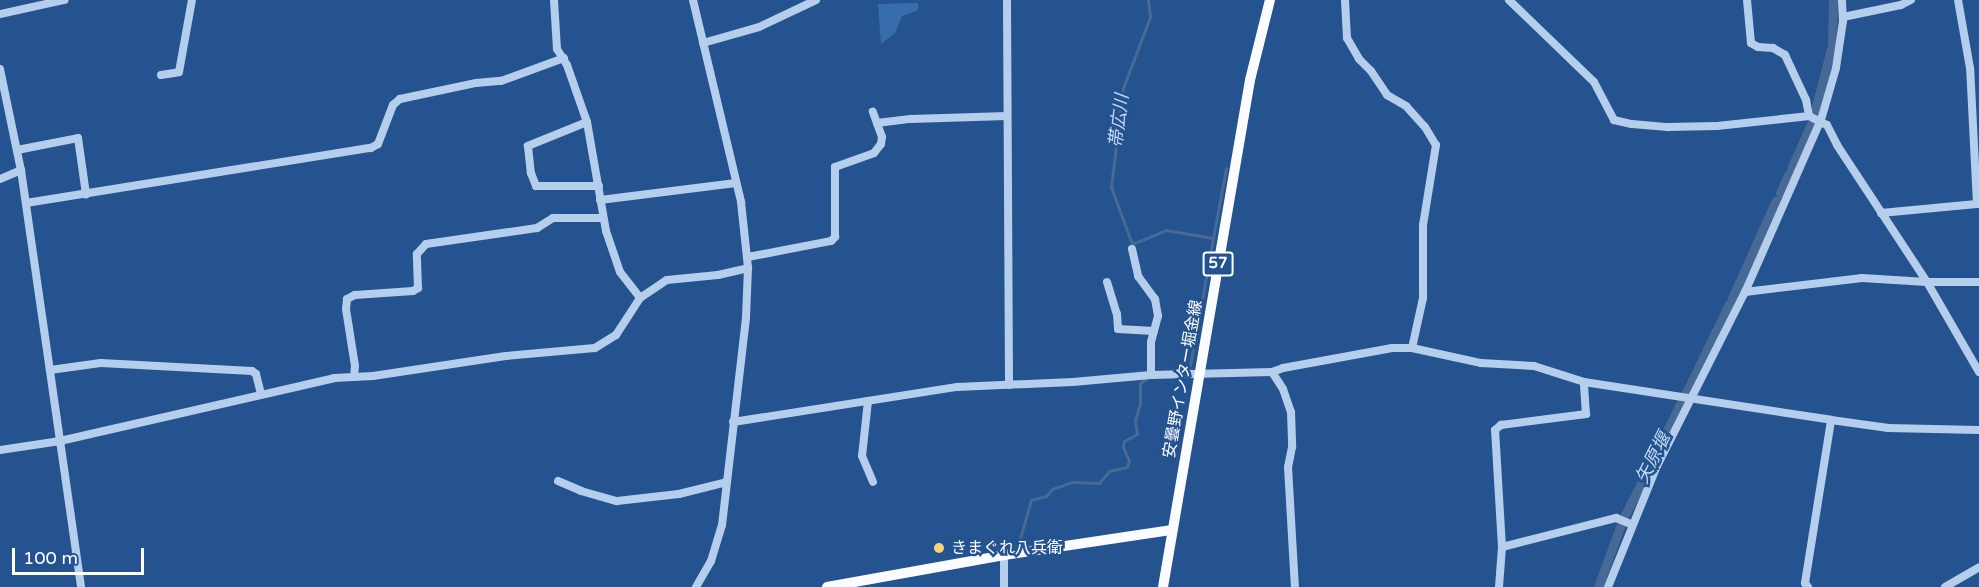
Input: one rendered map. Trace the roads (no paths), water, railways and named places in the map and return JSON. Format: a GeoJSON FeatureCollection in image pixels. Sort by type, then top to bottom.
{"type":"FeatureCollection","features":[{"type":"Feature","properties":{"kind":"main road","name":"安曇野インター堀金線"},"geometry":{"type":"LineString","coordinates":[[1163,587],[1254,62],[1270,0]]}},
{"type":"Feature","properties":{"kind":"main road"},"geometry":{"type":"LineString","coordinates":[[827,587],[1004,555],[1172,530]]}},
{"type":"Feature","properties":{"kind":"street"},"geometry":{"type":"LineString","coordinates":[[0,14],[63,0]]}},
{"type":"Feature","properties":{"kind":"street"},"geometry":{"type":"LineString","coordinates":[[161,75],[179,72],[192,0]]}},
{"type":"Feature","properties":{"kind":"street"},"geometry":{"type":"LineString","coordinates":[[554,0],[557,49],[564,58],[587,122],[603,218],[620,272],[640,298]]}},
{"type":"Feature","properties":{"kind":"street"},"geometry":{"type":"LineString","coordinates":[[693,0],[744,216],[748,257],[727,482],[719,537],[711,561],[696,587]]}},
{"type":"Feature","properties":{"kind":"street"},"geometry":{"type":"LineString","coordinates":[[703,43],[759,27],[816,0]]}},
{"type":"Feature","properties":{"kind":"street"},"geometry":{"type":"LineString","coordinates":[[1007,0],[1009,385]]}},
{"type":"Feature","properties":{"kind":"street"},"geometry":{"type":"LineString","coordinates":[[1345,0],[1347,38],[1359,60],[1371,71],[1387,95],[1406,106],[1425,127],[1436,145],[1424,225],[1423,298],[1412,348]]}},
{"type":"Feature","properties":{"kind":"street"},"geometry":{"type":"LineString","coordinates":[[1509,0],[1594,82],[1614,120],[1668,127],[1717,126],[1809,116],[1821,120],[1827,125],[1837,145],[1927,282],[1979,372]]}},
{"type":"Feature","properties":{"kind":"street"},"geometry":{"type":"LineString","coordinates":[[1747,0],[1751,43],[1758,47],[1773,48],[1785,55],[1806,100],[1809,116]]}},
{"type":"Feature","properties":{"kind":"street"},"geometry":{"type":"LineString","coordinates":[[1608,587],[1631,524],[1657,466],[1693,399],[1745,292],[1821,120],[1836,68],[1843,17],[1842,0]]}},
{"type":"Feature","properties":{"kind":"street"},"geometry":{"type":"LineString","coordinates":[[1843,17],[1901,5],[1911,0]]}},
{"type":"Feature","properties":{"kind":"street"},"geometry":{"type":"LineString","coordinates":[[1881,213],[1977,204],[1970,68],[1958,0]]}},
{"type":"Feature","properties":{"kind":"street"},"geometry":{"type":"LineString","coordinates":[[26,203],[371,148],[378,144],[393,105],[400,99],[454,87],[501,81],[564,58]]}},
{"type":"Feature","properties":{"kind":"street"},"geometry":{"type":"LineString","coordinates":[[0,69],[21,170],[81,587]]}},
{"type":"Feature","properties":{"kind":"street"},"geometry":{"type":"LineString","coordinates":[[748,257],[831,241],[835,237],[835,167],[874,153],[882,138],[873,112]]}},
{"type":"Feature","properties":{"kind":"street"},"geometry":{"type":"LineString","coordinates":[[877,123],[911,119],[1007,116]]}},
{"type":"Feature","properties":{"kind":"street"},"geometry":{"type":"LineString","coordinates":[[587,122],[528,146],[531,173],[536,186],[599,186]]}},
{"type":"Feature","properties":{"kind":"street"},"geometry":{"type":"LineString","coordinates":[[17,150],[78,138],[86,194]]}},
{"type":"Feature","properties":{"kind":"street"},"geometry":{"type":"LineString","coordinates":[[0,179],[21,170]]}},
{"type":"Feature","properties":{"kind":"street"},"geometry":{"type":"LineString","coordinates":[[600,200],[736,183]]}},
{"type":"Feature","properties":{"kind":"street"},"geometry":{"type":"LineString","coordinates":[[354,377],[347,299],[355,295],[413,291],[418,288],[417,254],[426,244],[537,228],[553,218],[603,218]]}},
{"type":"Feature","properties":{"kind":"street"},"geometry":{"type":"LineString","coordinates":[[1132,249],[1138,276],[1155,299],[1158,316],[1151,342],[1151,375]]}},
{"type":"Feature","properties":{"kind":"street"},"geometry":{"type":"LineString","coordinates":[[0,450],[60,441],[334,378],[506,356],[595,348],[616,335],[640,298],[667,280],[718,275],[748,268]]}},
{"type":"Feature","properties":{"kind":"street"},"geometry":{"type":"LineString","coordinates":[[1745,292],[1862,278],[1979,282]]}},
{"type":"Feature","properties":{"kind":"street"},"geometry":{"type":"LineString","coordinates":[[1107,282],[1118,314],[1118,329],[1154,331]]}},
{"type":"Feature","properties":{"kind":"street"},"geometry":{"type":"LineString","coordinates":[[733,422],[957,387],[1151,375],[1272,372],[1392,348],[1412,348],[1481,363],[1533,366],[1584,382],[1831,420],[1888,428],[1979,430]]}},
{"type":"Feature","properties":{"kind":"street"},"geometry":{"type":"LineString","coordinates":[[50,370],[101,363],[252,371],[256,374],[261,394]]}},
{"type":"Feature","properties":{"kind":"street"},"geometry":{"type":"LineString","coordinates":[[1272,372],[1283,389],[1291,412],[1292,447],[1288,467],[1295,587]]}},
{"type":"Feature","properties":{"kind":"street"},"geometry":{"type":"LineString","coordinates":[[1499,587],[1502,547],[1495,430],[1501,425],[1586,414],[1584,382]]}},
{"type":"Feature","properties":{"kind":"street"},"geometry":{"type":"LineString","coordinates":[[868,400],[861,456],[873,482]]}},
{"type":"Feature","properties":{"kind":"street"},"geometry":{"type":"LineString","coordinates":[[1808,587],[1805,583],[1831,420]]}},
{"type":"Feature","properties":{"kind":"street"},"geometry":{"type":"LineString","coordinates":[[558,481],[581,491],[617,501],[679,494],[727,482]]}},
{"type":"Feature","properties":{"kind":"street"},"geometry":{"type":"LineString","coordinates":[[1502,547],[1616,518],[1631,524]]}},
{"type":"Feature","properties":{"kind":"street"},"geometry":{"type":"LineString","coordinates":[[1004,555],[1004,587]]}},
{"type":"Feature","properties":{"kind":"street"},"geometry":{"type":"LineString","coordinates":[[1945,587],[1979,567]]}},
{"type":"Feature","properties":{"kind":"waterway","name":"帯広川"},"geometry":{"type":"LineString","coordinates":[[1148,0],[1150,17],[1123,88],[1111,187],[1132,244],[1166,230],[1213,238],[1189,371]]}},
{"type":"Feature","properties":{"kind":"waterway","name":"矢原堰"},"geometry":{"type":"LineString","coordinates":[[1814,114],[1832,45],[1833,0]]}},
{"type":"Feature","properties":{"kind":"waterway","name":"矢原堰"},"geometry":{"type":"LineString","coordinates":[[1791,169],[1811,124]]}},
{"type":"Feature","properties":{"kind":"waterway"},"geometry":{"type":"LineString","coordinates":[[1213,238],[1226,168]]}},
{"type":"Feature","properties":{"kind":"waterway","name":"矢原堰"},"geometry":{"type":"LineString","coordinates":[[1780,193],[1788,175]]}},
{"type":"Feature","properties":{"kind":"waterway","name":"矢原堰"},"geometry":{"type":"LineString","coordinates":[[1732,298],[1776,200]]}},
{"type":"Feature","properties":{"kind":"waterway","name":"矢原堰"},"geometry":{"type":"LineString","coordinates":[[1686,393],[1729,304]]}},
{"type":"Feature","properties":{"kind":"waterway"},"geometry":{"type":"LineString","coordinates":[[1019,542],[1031,500],[1046,496],[1052,489],[1072,482],[1099,483],[1109,471],[1127,467],[1129,461],[1123,447],[1124,441],[1137,434],[1135,420],[1140,404],[1140,383],[1146,379]]}},
{"type":"Feature","properties":{"kind":"waterway","name":"矢原堰"},"geometry":{"type":"LineString","coordinates":[[1624,517],[1682,400]]}},
{"type":"Feature","properties":{"kind":"waterway","name":"矢原堰"},"geometry":{"type":"LineString","coordinates":[[1598,587],[1621,524]]}},
{"type":"Feature","properties":{"kind":"place","name":"きまぐれ八兵衛"},"geometry":{"type":"Point","coordinates":[939,548]}}]}
